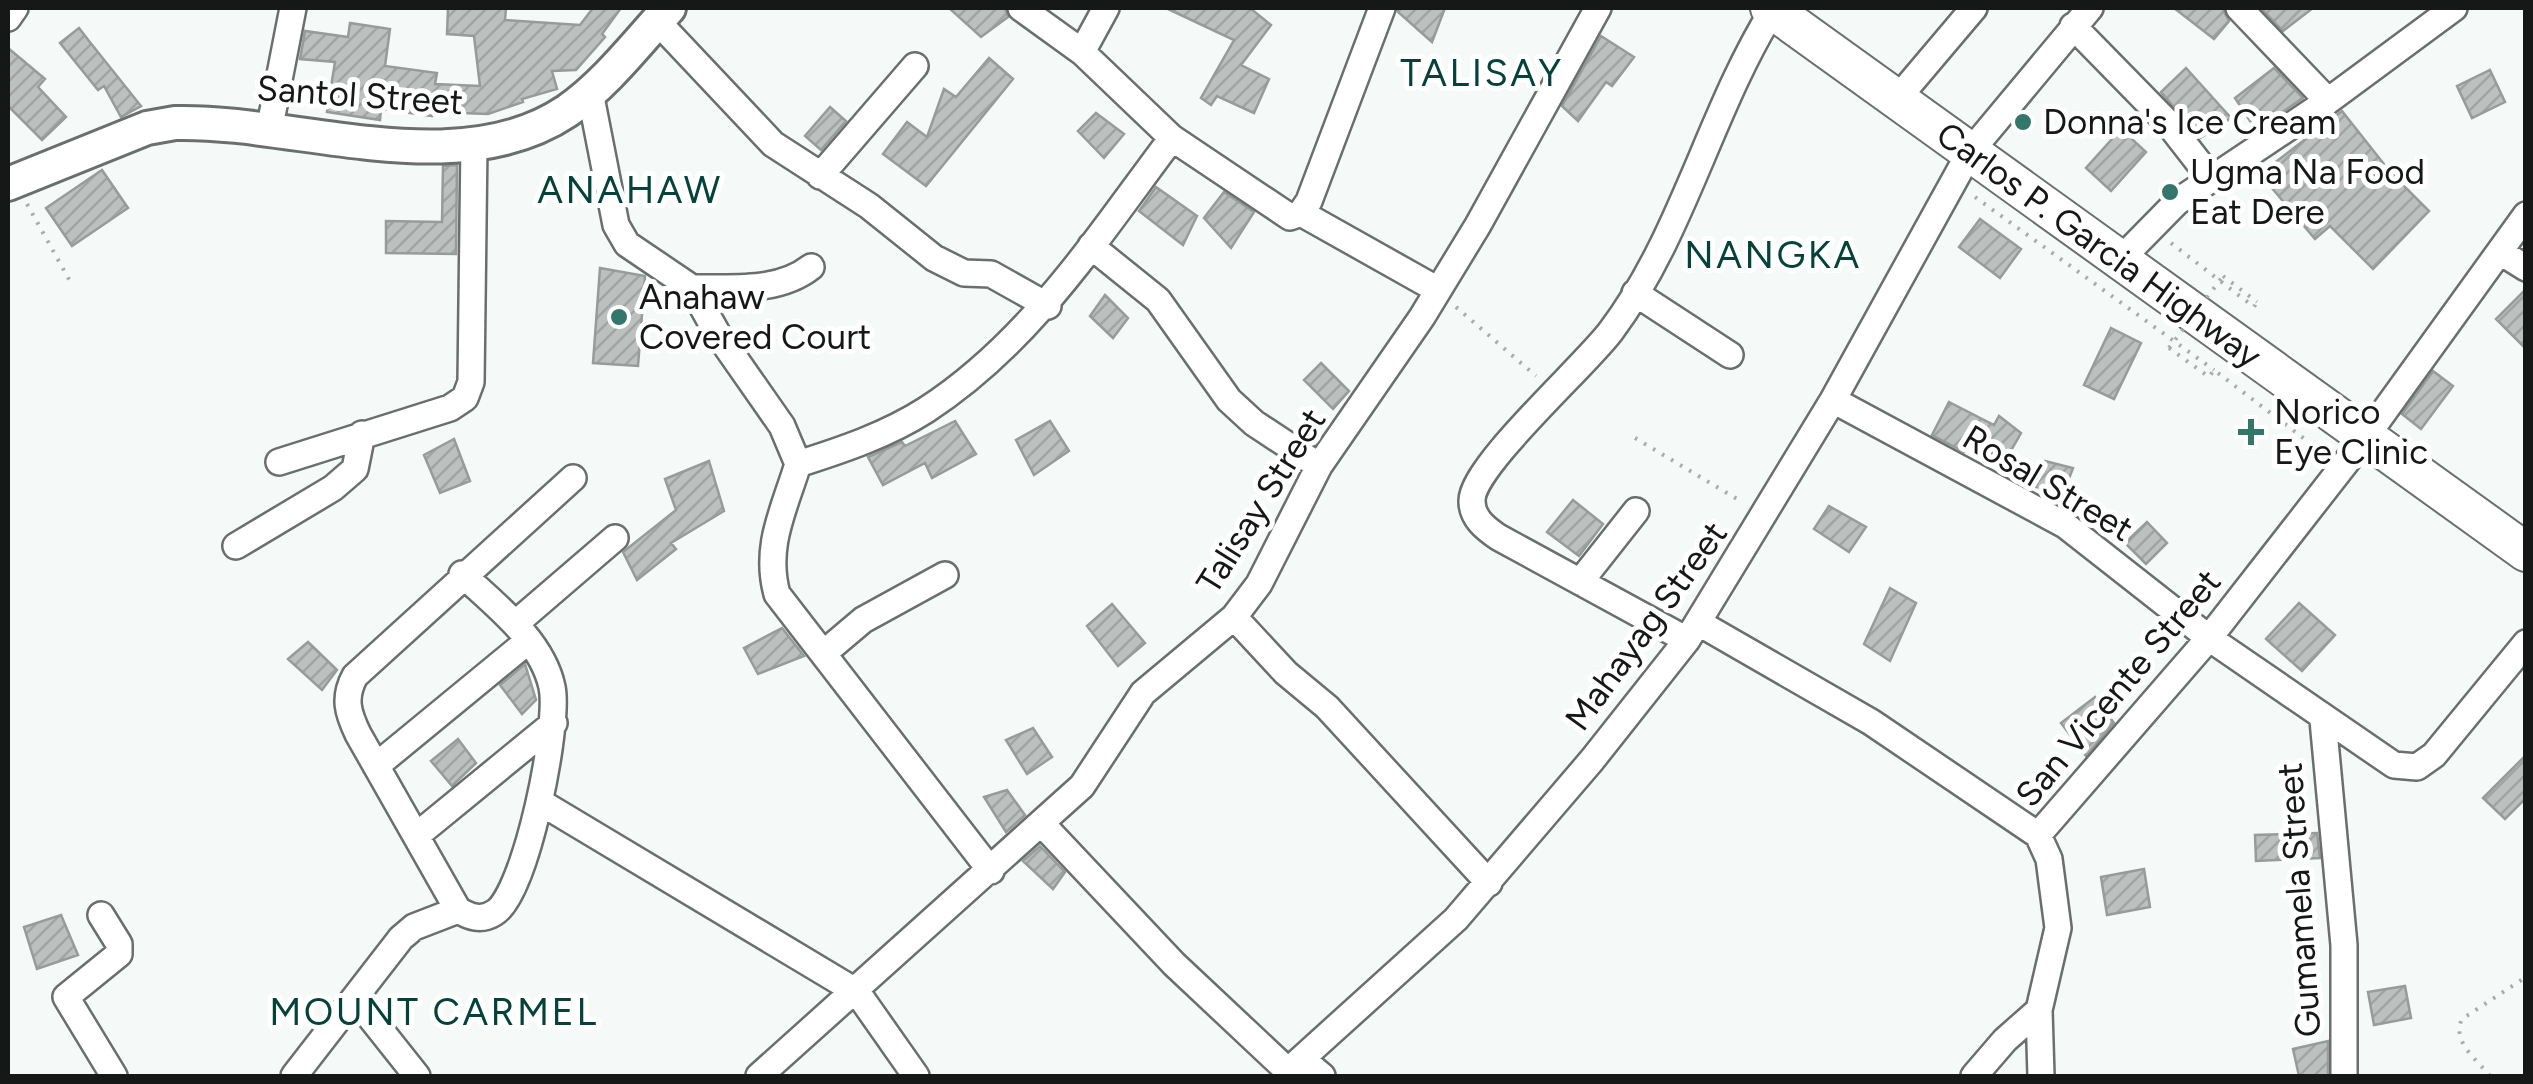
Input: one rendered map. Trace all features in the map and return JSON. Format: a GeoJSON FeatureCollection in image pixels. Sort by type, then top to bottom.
{"type":"FeatureCollection","features":[{"type":"Feature","properties":{"kind":"highway","name":"Carlos P. Garcia Highway"},"geometry":{"type":"LineString","coordinates":[[1771,8],[1896,99],[1962,167],[2120,260],[2526,552]]}},
{"type":"Feature","properties":{"kind":"main road","name":"Santol Street"},"geometry":{"type":"LineString","coordinates":[[11,182],[146,128],[202,122],[394,144],[474,143],[545,124],[590,92],[663,14]]}},
{"type":"Feature","properties":{"kind":"street"},"geometry":{"type":"LineString","coordinates":[[8,18],[15,8]]}},
{"type":"Feature","properties":{"kind":"street"},"geometry":{"type":"LineString","coordinates":[[269,131],[293,8]]}},
{"type":"Feature","properties":{"kind":"street"},"geometry":{"type":"LineString","coordinates":[[1021,8],[1082,52],[1172,138],[1274,210],[1290,217],[1301,213],[1382,8]]}},
{"type":"Feature","properties":{"kind":"street"},"geometry":{"type":"LineString","coordinates":[[1082,52],[1106,8]]}},
{"type":"Feature","properties":{"kind":"street","name":"Talisay Street"},"geometry":{"type":"LineString","coordinates":[[759,1076],[992,872],[1082,786],[1143,693],[1234,617],[1260,584],[1319,466],[1436,292],[1598,8]]}},
{"type":"Feature","properties":{"kind":"street"},"geometry":{"type":"LineString","coordinates":[[1771,8],[1735,76],[1653,262],[1635,293],[1612,330],[1490,465],[1472,499],[1474,513],[1484,527],[1580,582],[1693,632],[1871,722],[2038,835]]}},
{"type":"Feature","properties":{"kind":"street"},"geometry":{"type":"LineString","coordinates":[[1896,99],[1974,8]]}},
{"type":"Feature","properties":{"kind":"street"},"geometry":{"type":"LineString","coordinates":[[2239,8],[2328,102]]}},
{"type":"Feature","properties":{"kind":"street"},"geometry":{"type":"LineString","coordinates":[[2120,260],[2151,227],[2210,177],[2328,102],[2454,8]]}},
{"type":"Feature","properties":{"kind":"street"},"geometry":{"type":"LineString","coordinates":[[663,14],[773,144],[868,206],[934,258],[964,272],[991,274],[1048,306]]}},
{"type":"Feature","properties":{"kind":"street"},"geometry":{"type":"LineString","coordinates":[[2081,17],[2210,177]]}},
{"type":"Feature","properties":{"kind":"street","name":"Mahayag Street"},"geometry":{"type":"LineString","coordinates":[[1295,1065],[1413,960],[1489,883],[1693,632],[1834,400],[1962,167],[2081,17]]}},
{"type":"Feature","properties":{"kind":"street"},"geometry":{"type":"LineString","coordinates":[[820,176],[916,66]]}},
{"type":"Feature","properties":{"kind":"street"},"geometry":{"type":"LineString","coordinates":[[590,92],[616,225],[627,244],[692,288],[717,333],[782,426],[798,464],[771,542],[770,566],[778,594],[992,872]]}},
{"type":"Feature","properties":{"kind":"street"},"geometry":{"type":"LineString","coordinates":[[798,464],[855,446],[922,412],[966,382],[1048,306],[1172,138]]}},
{"type":"Feature","properties":{"kind":"street"},"geometry":{"type":"LineString","coordinates":[[278,462],[450,408],[465,398],[470,388],[474,143]]}},
{"type":"Feature","properties":{"kind":"street"},"geometry":{"type":"LineString","coordinates":[[1301,213],[1436,292]]}},
{"type":"Feature","properties":{"kind":"street","name":"San Vicente Street"},"geometry":{"type":"LineString","coordinates":[[2041,1076],[2039,1010],[2058,928],[2049,859],[2038,835],[2209,638],[2365,438],[2502,253],[2526,214]]}},
{"type":"Feature","properties":{"kind":"street"},"geometry":{"type":"LineString","coordinates":[[1091,246],[1158,300],[1229,400],[1254,423],[1319,466]]}},
{"type":"Feature","properties":{"kind":"street"},"geometry":{"type":"LineString","coordinates":[[2502,253],[2526,268]]}},
{"type":"Feature","properties":{"kind":"street"},"geometry":{"type":"LineString","coordinates":[[692,288],[774,285],[795,280],[811,268]]}},
{"type":"Feature","properties":{"kind":"street"},"geometry":{"type":"LineString","coordinates":[[1635,293],[1730,355]]}},
{"type":"Feature","properties":{"kind":"street","name":"Rosal Street"},"geometry":{"type":"LineString","coordinates":[[1834,400],[2064,525],[2209,638],[2322,720],[2394,765],[2417,768],[2434,756],[2526,643]]}},
{"type":"Feature","properties":{"kind":"street"},"geometry":{"type":"LineString","coordinates":[[236,546],[333,488],[354,468],[362,434]]}},
{"type":"Feature","properties":{"kind":"street"},"geometry":{"type":"LineString","coordinates":[[458,910],[350,715],[348,689],[355,676],[462,574],[574,478]]}},
{"type":"Feature","properties":{"kind":"street"},"geometry":{"type":"LineString","coordinates":[[1580,582],[1636,510]]}},
{"type":"Feature","properties":{"kind":"street"},"geometry":{"type":"LineString","coordinates":[[376,766],[521,633],[615,538]]}},
{"type":"Feature","properties":{"kind":"street"},"geometry":{"type":"LineString","coordinates":[[294,1076],[401,938],[434,918],[458,910],[482,918],[504,905],[540,802],[554,723],[547,671],[521,633],[462,574]]}},
{"type":"Feature","properties":{"kind":"street"},"geometry":{"type":"LineString","coordinates":[[824,652],[864,620],[946,574]]}},
{"type":"Feature","properties":{"kind":"street"},"geometry":{"type":"LineString","coordinates":[[1234,617],[1286,673],[1327,707],[1489,883]]}},
{"type":"Feature","properties":{"kind":"street","name":"Gumamela Street"},"geometry":{"type":"LineString","coordinates":[[2322,720],[2344,946],[2344,1076]]}},
{"type":"Feature","properties":{"kind":"street"},"geometry":{"type":"LineString","coordinates":[[416,836],[554,723]]}},
{"type":"Feature","properties":{"kind":"street"},"geometry":{"type":"LineString","coordinates":[[540,802],[857,992],[916,1076]]}},
{"type":"Feature","properties":{"kind":"street"},"geometry":{"type":"LineString","coordinates":[[1042,824],[1174,964],[1295,1065],[1322,1076]]}},
{"type":"Feature","properties":{"kind":"street"},"geometry":{"type":"LineString","coordinates":[[101,915],[120,944],[119,954],[66,997],[114,1076]]}},
{"type":"Feature","properties":{"kind":"street"},"geometry":{"type":"LineString","coordinates":[[355,998],[417,1076]]}},
{"type":"Feature","properties":{"kind":"street"},"geometry":{"type":"LineString","coordinates":[[1974,1076],[2005,1040],[2039,1010]]}},
{"type":"Feature","properties":{"kind":"path"},"geometry":{"type":"LineString","coordinates":[[1962,167],[2342,468]]}},
{"type":"Feature","properties":{"kind":"path"},"geometry":{"type":"LineString","coordinates":[[11,182],[70,282]]}},
{"type":"Feature","properties":{"kind":"path"},"geometry":{"type":"LineString","coordinates":[[2151,227],[2254,307],[2257,302],[2223,276],[2169,348],[2209,377],[2214,370]]}},
{"type":"Feature","properties":{"kind":"path"},"geometry":{"type":"LineString","coordinates":[[1436,292],[1466,312],[1556,392]]}},
{"type":"Feature","properties":{"kind":"path"},"geometry":{"type":"LineString","coordinates":[[1635,438],[1766,516]]}},
{"type":"Feature","properties":{"kind":"path"},"geometry":{"type":"LineString","coordinates":[[2490,1076],[2461,1041],[2458,1026],[2462,1019],[2526,977]]}},
{"type":"Feature","properties":{"kind":"building"},"geometry":{"type":"Polygon","coordinates":[[[448,8],[506,8],[505,20],[580,25],[593,8],[621,8],[602,34],[605,37],[576,70],[552,71],[557,89],[522,99],[523,102],[488,114],[432,112],[432,116],[381,109],[380,120],[327,112],[335,62],[300,59],[305,31],[348,37],[350,23],[390,29],[385,66],[437,73],[435,84],[480,86],[474,36],[447,34],[448,8]]]}},
{"type":"Feature","properties":{"kind":"building"},"geometry":{"type":"Polygon","coordinates":[[[949,8],[1005,8],[1008,17],[981,37],[949,8]]]}},
{"type":"Feature","properties":{"kind":"building"},"geometry":{"type":"Polygon","coordinates":[[[1166,8],[1250,8],[1271,25],[1241,65],[1269,79],[1254,113],[1217,96],[1211,105],[1201,98],[1234,40],[1166,8]]]}},
{"type":"Feature","properties":{"kind":"building"},"geometry":{"type":"Polygon","coordinates":[[[1398,8],[1445,8],[1432,42],[1398,12],[1398,8]]]}},
{"type":"Feature","properties":{"kind":"building"},"geometry":{"type":"Polygon","coordinates":[[[2174,8],[2222,8],[2229,21],[2214,39],[2174,8]]]}},
{"type":"Feature","properties":{"kind":"building"},"geometry":{"type":"Polygon","coordinates":[[[2261,8],[2313,8],[2283,31],[2261,8]]]}},
{"type":"Feature","properties":{"kind":"building"},"geometry":{"type":"Polygon","coordinates":[[[79,28],[141,106],[121,117],[104,86],[98,90],[60,43],[79,28]]]}},
{"type":"Feature","properties":{"kind":"building"},"geometry":{"type":"Polygon","coordinates":[[[1601,36],[1634,57],[1612,86],[1606,82],[1578,121],[1562,106],[1601,36]]]}},
{"type":"Feature","properties":{"kind":"building"},"geometry":{"type":"Polygon","coordinates":[[[8,48],[45,79],[38,87],[66,117],[42,140],[8,106],[8,48]]]}},
{"type":"Feature","properties":{"kind":"building"},"geometry":{"type":"Polygon","coordinates":[[[989,58],[1013,79],[926,186],[883,154],[907,122],[927,137],[944,89],[956,97],[989,58]]]}},
{"type":"Feature","properties":{"kind":"building"},"geometry":{"type":"Polygon","coordinates":[[[2186,68],[2231,118],[2200,138],[2161,92],[2186,68]]]}},
{"type":"Feature","properties":{"kind":"building"},"geometry":{"type":"Polygon","coordinates":[[[2274,68],[2303,98],[2256,130],[2235,98],[2274,68]]]}},
{"type":"Feature","properties":{"kind":"building"},"geometry":{"type":"Polygon","coordinates":[[[2490,70],[2505,102],[2472,118],[2457,86],[2490,70]]]}},
{"type":"Feature","properties":{"kind":"building"},"geometry":{"type":"Polygon","coordinates":[[[830,107],[846,121],[821,150],[805,136],[830,107]]]}},
{"type":"Feature","properties":{"kind":"building"},"geometry":{"type":"Polygon","coordinates":[[[2342,111],[2391,173],[2429,211],[2373,269],[2330,226],[2315,239],[2260,174],[2342,111]]]}},
{"type":"Feature","properties":{"kind":"building"},"geometry":{"type":"Polygon","coordinates":[[[1096,113],[1124,134],[1104,158],[1078,131],[1096,113]]]}},
{"type":"Feature","properties":{"kind":"building"},"geometry":{"type":"Polygon","coordinates":[[[2121,129],[2146,152],[2111,191],[2086,168],[2121,129]]]}},
{"type":"Feature","properties":{"kind":"building"},"geometry":{"type":"Polygon","coordinates":[[[457,165],[456,254],[386,253],[386,221],[442,222],[443,166],[457,165]]]}},
{"type":"Feature","properties":{"kind":"building"},"geometry":{"type":"Polygon","coordinates":[[[102,170],[128,208],[72,246],[46,208],[102,170]]]}},
{"type":"Feature","properties":{"kind":"building"},"geometry":{"type":"Polygon","coordinates":[[[1156,187],[1197,216],[1183,245],[1139,211],[1156,187]]]}},
{"type":"Feature","properties":{"kind":"building"},"geometry":{"type":"Polygon","coordinates":[[[1224,192],[1254,212],[1231,248],[1204,218],[1224,192]]]}},
{"type":"Feature","properties":{"kind":"building"},"geometry":{"type":"Polygon","coordinates":[[[1980,219],[2021,249],[2000,278],[1959,247],[1980,219]]]}},
{"type":"Feature","properties":{"kind":"building","name":"Anahaw Covered Court"},"geometry":{"type":"Polygon","coordinates":[[[600,268],[645,276],[638,366],[593,363],[600,268]]]}},
{"type":"Feature","properties":{"kind":"building"},"geometry":{"type":"Polygon","coordinates":[[[2526,289],[2526,349],[2496,319],[2526,289]]]}},
{"type":"Feature","properties":{"kind":"building"},"geometry":{"type":"Polygon","coordinates":[[[1105,295],[1128,318],[1113,338],[1090,316],[1105,295]]]}},
{"type":"Feature","properties":{"kind":"building"},"geometry":{"type":"Polygon","coordinates":[[[2111,328],[2141,343],[2114,399],[2084,385],[2111,328]]]}},
{"type":"Feature","properties":{"kind":"building"},"geometry":{"type":"Polygon","coordinates":[[[1321,363],[1349,391],[1333,409],[1304,380],[1321,363]]]}},
{"type":"Feature","properties":{"kind":"building"},"geometry":{"type":"Polygon","coordinates":[[[2433,371],[2453,386],[2421,429],[2402,414],[2433,371]]]}},
{"type":"Feature","properties":{"kind":"building"},"geometry":{"type":"Polygon","coordinates":[[[1949,402],[1994,425],[1999,416],[2021,433],[2005,461],[1969,442],[1964,452],[1932,435],[1949,402]]]}},
{"type":"Feature","properties":{"kind":"building"},"geometry":{"type":"Polygon","coordinates":[[[955,421],[976,454],[932,478],[925,463],[883,485],[868,457],[902,442],[905,446],[955,421]]]}},
{"type":"Feature","properties":{"kind":"building"},"geometry":{"type":"Polygon","coordinates":[[[1050,421],[1069,451],[1034,475],[1016,440],[1050,421]]]}},
{"type":"Feature","properties":{"kind":"building"},"geometry":{"type":"Polygon","coordinates":[[[454,439],[470,481],[440,493],[424,455],[454,439]]]}},
{"type":"Feature","properties":{"kind":"building"},"geometry":{"type":"Polygon","coordinates":[[[709,461],[724,511],[671,543],[676,549],[637,580],[623,552],[676,510],[665,479],[709,461]]]}},
{"type":"Feature","properties":{"kind":"building"},"geometry":{"type":"Polygon","coordinates":[[[2045,461],[2073,468],[2063,494],[2036,487],[2045,461]]]}},
{"type":"Feature","properties":{"kind":"building"},"geometry":{"type":"Polygon","coordinates":[[[1573,500],[1603,524],[1579,556],[1547,532],[1573,500]]]}},
{"type":"Feature","properties":{"kind":"building"},"geometry":{"type":"Polygon","coordinates":[[[1829,506],[1866,527],[1849,552],[1814,529],[1829,506]]]}},
{"type":"Feature","properties":{"kind":"building"},"geometry":{"type":"Polygon","coordinates":[[[2147,522],[2167,543],[2146,564],[2125,543],[2147,522]]]}},
{"type":"Feature","properties":{"kind":"building"},"geometry":{"type":"Polygon","coordinates":[[[1890,588],[1916,603],[1890,661],[1864,644],[1890,588]]]}},
{"type":"Feature","properties":{"kind":"building"},"geometry":{"type":"Polygon","coordinates":[[[2299,603],[2335,635],[2302,671],[2266,639],[2299,603]]]}},
{"type":"Feature","properties":{"kind":"building"},"geometry":{"type":"Polygon","coordinates":[[[1112,604],[1145,643],[1118,666],[1087,626],[1112,604]]]}},
{"type":"Feature","properties":{"kind":"building"},"geometry":{"type":"Polygon","coordinates":[[[782,628],[804,656],[758,674],[744,648],[782,628]]]}},
{"type":"Feature","properties":{"kind":"building"},"geometry":{"type":"Polygon","coordinates":[[[308,642],[337,670],[322,690],[288,659],[308,642]]]}},
{"type":"Feature","properties":{"kind":"building"},"geometry":{"type":"Polygon","coordinates":[[[525,664],[536,700],[522,714],[500,685],[525,664]]]}},
{"type":"Feature","properties":{"kind":"building"},"geometry":{"type":"Polygon","coordinates":[[[2095,697],[2114,723],[2086,756],[2061,723],[2095,697]]]}},
{"type":"Feature","properties":{"kind":"building"},"geometry":{"type":"Polygon","coordinates":[[[1033,728],[1052,757],[1027,774],[1006,740],[1033,728]]]}},
{"type":"Feature","properties":{"kind":"building"},"geometry":{"type":"Polygon","coordinates":[[[458,739],[476,763],[452,786],[431,761],[458,739]]]}},
{"type":"Feature","properties":{"kind":"building"},"geometry":{"type":"Polygon","coordinates":[[[2526,755],[2526,798],[2505,819],[2483,798],[2526,755]]]}},
{"type":"Feature","properties":{"kind":"building"},"geometry":{"type":"Polygon","coordinates":[[[1007,790],[1025,815],[1006,832],[984,797],[1007,790]]]}},
{"type":"Feature","properties":{"kind":"building"},"geometry":{"type":"Polygon","coordinates":[[[2317,833],[2320,858],[2256,861],[2255,835],[2317,833]]]}},
{"type":"Feature","properties":{"kind":"building"},"geometry":{"type":"Polygon","coordinates":[[[1040,846],[1065,872],[1053,889],[1023,861],[1040,846]]]}},
{"type":"Feature","properties":{"kind":"building"},"geometry":{"type":"Polygon","coordinates":[[[2144,869],[2150,907],[2107,915],[2101,877],[2144,869]]]}},
{"type":"Feature","properties":{"kind":"building"},"geometry":{"type":"Polygon","coordinates":[[[61,915],[78,955],[37,969],[24,927],[61,915]]]}},
{"type":"Feature","properties":{"kind":"building"},"geometry":{"type":"Polygon","coordinates":[[[2405,986],[2411,1018],[2374,1025],[2368,992],[2405,986]]]}},
{"type":"Feature","properties":{"kind":"building"},"geometry":{"type":"Polygon","coordinates":[[[2328,1041],[2328,1076],[2299,1076],[2293,1049],[2328,1041]]]}},
{"type":"Feature","properties":{"kind":"place","name":"Donna's Ice Cream"},"geometry":{"type":"Point","coordinates":[2023,122]}},
{"type":"Feature","properties":{"kind":"place","name":"Ugma Na Food Eat Dere"},"geometry":{"type":"Point","coordinates":[2170,192]}},
{"type":"Feature","properties":{"kind":"place","name":"Anahaw Covered Court"},"geometry":{"type":"Point","coordinates":[619,317]}},
{"type":"Feature","properties":{"kind":"place","name":"Norico Eye Clinic"},"geometry":{"type":"Point","coordinates":[2251,432]}},
{"type":"Feature","properties":{"kind":"district","name":"TALISAY"},"geometry":{"type":"Point","coordinates":[1482,73]}},
{"type":"Feature","properties":{"kind":"district","name":"ANAHAW"},"geometry":{"type":"Point","coordinates":[630,190]}},
{"type":"Feature","properties":{"kind":"district","name":"NANGKA"},"geometry":{"type":"Point","coordinates":[1773,255]}},
{"type":"Feature","properties":{"kind":"district","name":"MOUNT CARMEL"},"geometry":{"type":"Point","coordinates":[434,1012]}}]}
